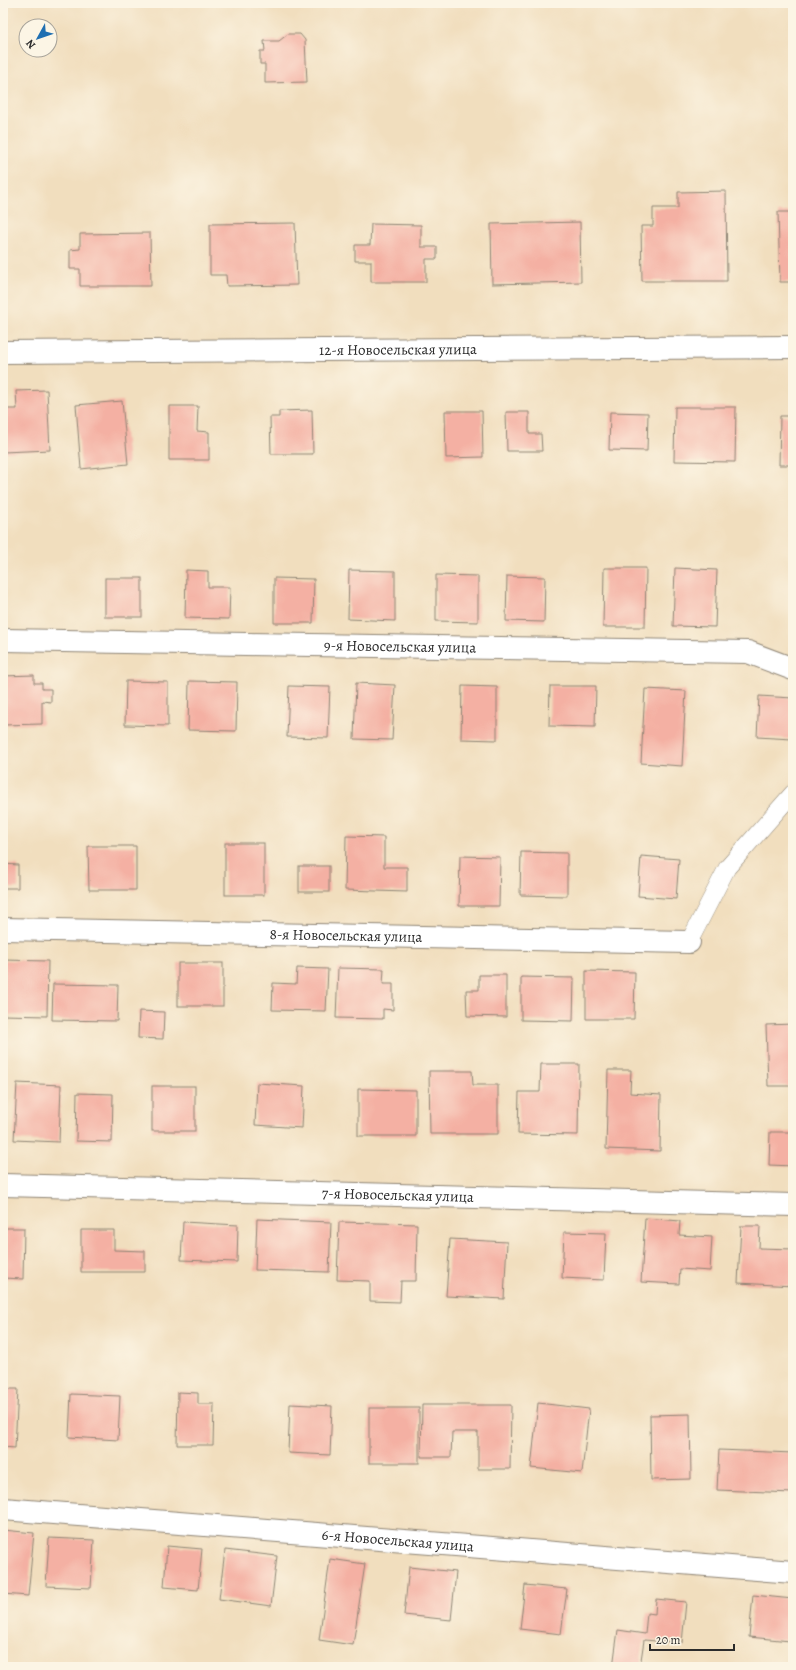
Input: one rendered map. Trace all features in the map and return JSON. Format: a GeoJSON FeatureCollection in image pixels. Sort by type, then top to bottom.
{"type":"FeatureCollection","features":[{"type":"Feature","properties":{"kind":"street","name":"12-я Новосельская улица"},"geometry":{"type":"LineString","coordinates":[[3,352],[793,347]]}},
{"type":"Feature","properties":{"kind":"street","name":"9-я Новосельская улица"},"geometry":{"type":"LineString","coordinates":[[3,640],[748,652],[793,669]]}},
{"type":"Feature","properties":{"kind":"street","name":"8-я Новосельская улица"},"geometry":{"type":"LineString","coordinates":[[3,929],[689,942]]}},
{"type":"Feature","properties":{"kind":"street","name":"7-я Новосельская улица"},"geometry":{"type":"LineString","coordinates":[[3,1185],[793,1205]]}},
{"type":"Feature","properties":{"kind":"street","name":"6-я Новосельская улица"},"geometry":{"type":"LineString","coordinates":[[3,1509],[793,1572]]}},
{"type":"Feature","properties":{"kind":"lane"},"geometry":{"type":"LineString","coordinates":[[689,942],[727,868],[793,793]]}},
{"type":"Feature","properties":{"kind":"building"},"geometry":{"type":"Polygon","coordinates":[[[288,34],[300,34],[305,40],[307,82],[265,83],[265,64],[260,64],[260,51],[265,51],[264,41],[279,41],[288,34]]]}},
{"type":"Feature","properties":{"kind":"building"},"geometry":{"type":"Polygon","coordinates":[[[726,191],[727,281],[642,281],[641,226],[653,226],[653,208],[678,208],[678,192],[726,191]]]}},
{"type":"Feature","properties":{"kind":"building"},"geometry":{"type":"Polygon","coordinates":[[[778,212],[793,212],[793,282],[780,282],[778,212]]]}},
{"type":"Feature","properties":{"kind":"building"},"geometry":{"type":"Polygon","coordinates":[[[580,222],[581,282],[492,284],[491,224],[580,222]]]}},
{"type":"Feature","properties":{"kind":"building"},"geometry":{"type":"Polygon","coordinates":[[[295,223],[297,285],[227,286],[226,275],[210,275],[210,224],[295,223]]]}},
{"type":"Feature","properties":{"kind":"building"},"geometry":{"type":"Polygon","coordinates":[[[371,224],[421,225],[421,247],[437,247],[437,259],[426,259],[426,282],[371,282],[371,261],[355,261],[355,245],[370,245],[371,224]]]}},
{"type":"Feature","properties":{"kind":"building"},"geometry":{"type":"Polygon","coordinates":[[[150,233],[151,286],[80,286],[80,269],[70,269],[70,250],[80,249],[80,234],[150,233]]]}},
{"type":"Feature","properties":{"kind":"building"},"geometry":{"type":"Polygon","coordinates":[[[47,390],[50,450],[3,452],[3,409],[17,409],[16,391],[47,390]]]}},
{"type":"Feature","properties":{"kind":"building"},"geometry":{"type":"Polygon","coordinates":[[[122,401],[128,464],[81,469],[76,405],[122,401]]]}},
{"type":"Feature","properties":{"kind":"building"},"geometry":{"type":"Polygon","coordinates":[[[169,406],[198,406],[197,431],[209,432],[209,460],[169,460],[169,406]]]}},
{"type":"Feature","properties":{"kind":"building"},"geometry":{"type":"Polygon","coordinates":[[[675,407],[736,407],[735,462],[674,461],[675,407]]]}},
{"type":"Feature","properties":{"kind":"building"},"geometry":{"type":"Polygon","coordinates":[[[312,410],[313,454],[271,454],[270,417],[279,417],[279,411],[312,410]]]}},
{"type":"Feature","properties":{"kind":"building"},"geometry":{"type":"Polygon","coordinates":[[[445,411],[482,411],[483,457],[446,458],[445,411]]]}},
{"type":"Feature","properties":{"kind":"building"},"geometry":{"type":"Polygon","coordinates":[[[506,412],[529,412],[529,434],[541,434],[542,451],[507,451],[506,412]]]}},
{"type":"Feature","properties":{"kind":"building"},"geometry":{"type":"Polygon","coordinates":[[[610,412],[648,413],[647,451],[609,450],[610,412]]]}},
{"type":"Feature","properties":{"kind":"building"},"geometry":{"type":"Polygon","coordinates":[[[780,416],[793,416],[793,465],[779,465],[780,416]]]}},
{"type":"Feature","properties":{"kind":"building"},"geometry":{"type":"Polygon","coordinates":[[[604,568],[646,568],[645,627],[603,627],[604,568]]]}},
{"type":"Feature","properties":{"kind":"building"},"geometry":{"type":"Polygon","coordinates":[[[675,568],[717,570],[715,627],[673,626],[675,568]]]}},
{"type":"Feature","properties":{"kind":"building"},"geometry":{"type":"Polygon","coordinates":[[[186,570],[208,571],[208,587],[230,587],[229,619],[185,618],[186,570]]]}},
{"type":"Feature","properties":{"kind":"building"},"geometry":{"type":"Polygon","coordinates":[[[349,570],[395,571],[395,621],[348,619],[349,570]]]}},
{"type":"Feature","properties":{"kind":"building"},"geometry":{"type":"Polygon","coordinates":[[[436,575],[478,576],[478,622],[436,621],[436,575]]]}},
{"type":"Feature","properties":{"kind":"building"},"geometry":{"type":"Polygon","coordinates":[[[507,576],[545,577],[544,622],[506,621],[507,576]]]}},
{"type":"Feature","properties":{"kind":"building"},"geometry":{"type":"Polygon","coordinates":[[[105,578],[142,578],[142,617],[105,617],[105,578]]]}},
{"type":"Feature","properties":{"kind":"building"},"geometry":{"type":"Polygon","coordinates":[[[274,578],[314,579],[313,623],[274,623],[274,578]]]}},
{"type":"Feature","properties":{"kind":"building"},"geometry":{"type":"Polygon","coordinates":[[[34,675],[34,683],[42,683],[42,689],[51,689],[51,702],[42,701],[42,724],[3,725],[3,676],[34,675]]]}},
{"type":"Feature","properties":{"kind":"building"},"geometry":{"type":"Polygon","coordinates":[[[126,681],[168,682],[168,726],[125,725],[126,681]]]}},
{"type":"Feature","properties":{"kind":"building"},"geometry":{"type":"Polygon","coordinates":[[[189,681],[237,682],[236,731],[188,730],[189,681]]]}},
{"type":"Feature","properties":{"kind":"building"},"geometry":{"type":"Polygon","coordinates":[[[356,683],[395,685],[392,740],[354,739],[356,683]]]}},
{"type":"Feature","properties":{"kind":"building"},"geometry":{"type":"Polygon","coordinates":[[[289,686],[330,687],[328,738],[287,737],[289,686]]]}},
{"type":"Feature","properties":{"kind":"building"},"geometry":{"type":"Polygon","coordinates":[[[462,686],[497,687],[497,740],[461,739],[462,686]]]}},
{"type":"Feature","properties":{"kind":"building"},"geometry":{"type":"Polygon","coordinates":[[[550,686],[596,686],[595,727],[549,726],[550,686]]]}},
{"type":"Feature","properties":{"kind":"building"},"geometry":{"type":"Polygon","coordinates":[[[645,689],[686,691],[682,766],[641,763],[645,689]]]}},
{"type":"Feature","properties":{"kind":"building"},"geometry":{"type":"Polygon","coordinates":[[[759,696],[793,698],[792,739],[757,737],[759,696]]]}},
{"type":"Feature","properties":{"kind":"building"},"geometry":{"type":"Polygon","coordinates":[[[346,836],[384,837],[384,867],[407,867],[407,892],[345,890],[346,836]]]}},
{"type":"Feature","properties":{"kind":"building"},"geometry":{"type":"Polygon","coordinates":[[[225,843],[264,843],[264,895],[225,895],[225,843]]]}},
{"type":"Feature","properties":{"kind":"building"},"geometry":{"type":"Polygon","coordinates":[[[88,846],[136,846],[136,890],[89,890],[88,846]]]}},
{"type":"Feature","properties":{"kind":"building"},"geometry":{"type":"Polygon","coordinates":[[[521,852],[567,853],[567,896],[520,895],[521,852]]]}},
{"type":"Feature","properties":{"kind":"building"},"geometry":{"type":"Polygon","coordinates":[[[460,856],[500,857],[499,906],[459,906],[460,856]]]}},
{"type":"Feature","properties":{"kind":"building"},"geometry":{"type":"Polygon","coordinates":[[[641,856],[679,859],[676,899],[638,896],[641,856]]]}},
{"type":"Feature","properties":{"kind":"building"},"geometry":{"type":"Polygon","coordinates":[[[3,864],[18,865],[18,888],[3,888],[3,864]]]}},
{"type":"Feature","properties":{"kind":"building"},"geometry":{"type":"Polygon","coordinates":[[[299,866],[329,866],[329,892],[299,892],[299,866]]]}},
{"type":"Feature","properties":{"kind":"building"},"geometry":{"type":"Polygon","coordinates":[[[3,960],[48,961],[47,1016],[3,1015],[3,960]]]}},
{"type":"Feature","properties":{"kind":"building"},"geometry":{"type":"Polygon","coordinates":[[[178,963],[223,963],[223,1006],[178,1006],[178,963]]]}},
{"type":"Feature","properties":{"kind":"building"},"geometry":{"type":"Polygon","coordinates":[[[297,968],[328,969],[326,1011],[272,1010],[273,983],[296,984],[297,968]]]}},
{"type":"Feature","properties":{"kind":"building"},"geometry":{"type":"Polygon","coordinates":[[[338,968],[384,969],[383,984],[393,984],[393,1010],[383,1009],[383,1019],[336,1018],[338,968]]]}},
{"type":"Feature","properties":{"kind":"building"},"geometry":{"type":"Polygon","coordinates":[[[586,971],[635,972],[634,1019],[586,1019],[586,971]]]}},
{"type":"Feature","properties":{"kind":"building"},"geometry":{"type":"Polygon","coordinates":[[[479,975],[506,975],[506,1017],[467,1016],[466,990],[479,990],[479,975]]]}},
{"type":"Feature","properties":{"kind":"building"},"geometry":{"type":"Polygon","coordinates":[[[521,977],[574,978],[573,1021],[521,1020],[521,977]]]}},
{"type":"Feature","properties":{"kind":"building"},"geometry":{"type":"Polygon","coordinates":[[[53,984],[118,985],[117,1021],[52,1020],[53,984]]]}},
{"type":"Feature","properties":{"kind":"building"},"geometry":{"type":"Polygon","coordinates":[[[139,1011],[164,1012],[163,1039],[138,1038],[139,1011]]]}},
{"type":"Feature","properties":{"kind":"building"},"geometry":{"type":"Polygon","coordinates":[[[793,1024],[793,1086],[768,1086],[766,1025],[793,1024]]]}},
{"type":"Feature","properties":{"kind":"building"},"geometry":{"type":"Polygon","coordinates":[[[541,1064],[579,1064],[578,1135],[518,1134],[519,1092],[540,1092],[541,1064]]]}},
{"type":"Feature","properties":{"kind":"building"},"geometry":{"type":"Polygon","coordinates":[[[608,1070],[631,1070],[630,1093],[661,1095],[660,1151],[606,1149],[608,1070]]]}},
{"type":"Feature","properties":{"kind":"building"},"geometry":{"type":"Polygon","coordinates":[[[429,1071],[472,1071],[473,1085],[498,1085],[498,1134],[430,1134],[429,1071]]]}},
{"type":"Feature","properties":{"kind":"building"},"geometry":{"type":"Polygon","coordinates":[[[17,1083],[61,1085],[59,1142],[14,1140],[17,1083]]]}},
{"type":"Feature","properties":{"kind":"building"},"geometry":{"type":"Polygon","coordinates":[[[257,1083],[304,1086],[302,1128],[255,1125],[257,1083]]]}},
{"type":"Feature","properties":{"kind":"building"},"geometry":{"type":"Polygon","coordinates":[[[152,1086],[195,1086],[195,1131],[152,1131],[152,1086]]]}},
{"type":"Feature","properties":{"kind":"building"},"geometry":{"type":"Polygon","coordinates":[[[358,1089],[416,1090],[416,1136],[358,1136],[358,1089]]]}},
{"type":"Feature","properties":{"kind":"building"},"geometry":{"type":"Polygon","coordinates":[[[77,1093],[113,1094],[112,1142],[76,1141],[77,1093]]]}},
{"type":"Feature","properties":{"kind":"building"},"geometry":{"type":"Polygon","coordinates":[[[770,1132],[793,1132],[793,1166],[769,1165],[770,1132]]]}},
{"type":"Feature","properties":{"kind":"building"},"geometry":{"type":"Polygon","coordinates":[[[645,1218],[680,1221],[679,1235],[712,1237],[710,1271],[680,1269],[679,1284],[641,1282],[645,1218]]]}},
{"type":"Feature","properties":{"kind":"building"},"geometry":{"type":"Polygon","coordinates":[[[257,1219],[331,1222],[329,1272],[255,1270],[257,1219]]]}},
{"type":"Feature","properties":{"kind":"building"},"geometry":{"type":"Polygon","coordinates":[[[183,1222],[238,1225],[237,1262],[181,1260],[183,1222]]]}},
{"type":"Feature","properties":{"kind":"building"},"geometry":{"type":"Polygon","coordinates":[[[339,1222],[417,1224],[416,1281],[401,1281],[400,1302],[370,1301],[370,1281],[337,1280],[339,1222]]]}},
{"type":"Feature","properties":{"kind":"building"},"geometry":{"type":"Polygon","coordinates":[[[741,1226],[760,1226],[759,1248],[793,1249],[793,1286],[738,1283],[741,1226]]]}},
{"type":"Feature","properties":{"kind":"building"},"geometry":{"type":"Polygon","coordinates":[[[3,1228],[24,1228],[23,1279],[3,1278],[3,1228]]]}},
{"type":"Feature","properties":{"kind":"building"},"geometry":{"type":"Polygon","coordinates":[[[81,1230],[114,1230],[114,1250],[145,1251],[145,1272],[81,1272],[81,1230]]]}},
{"type":"Feature","properties":{"kind":"building"},"geometry":{"type":"Polygon","coordinates":[[[564,1232],[606,1233],[604,1280],[562,1278],[564,1232]]]}},
{"type":"Feature","properties":{"kind":"building"},"geometry":{"type":"Polygon","coordinates":[[[450,1239],[507,1242],[504,1299],[446,1296],[450,1239]]]}},
{"type":"Feature","properties":{"kind":"building"},"geometry":{"type":"Polygon","coordinates":[[[3,1389],[18,1389],[15,1448],[3,1447],[3,1389]]]}},
{"type":"Feature","properties":{"kind":"building"},"geometry":{"type":"Polygon","coordinates":[[[178,1392],[198,1393],[198,1404],[214,1404],[213,1445],[177,1445],[178,1392]]]}},
{"type":"Feature","properties":{"kind":"building"},"geometry":{"type":"Polygon","coordinates":[[[71,1394],[120,1396],[118,1440],[69,1437],[71,1394]]]}},
{"type":"Feature","properties":{"kind":"building"},"geometry":{"type":"Polygon","coordinates":[[[538,1403],[589,1409],[582,1473],[531,1468],[538,1403]]]}},
{"type":"Feature","properties":{"kind":"building"},"geometry":{"type":"Polygon","coordinates":[[[290,1404],[332,1406],[330,1455],[288,1453],[290,1404]]]}},
{"type":"Feature","properties":{"kind":"building"},"geometry":{"type":"Polygon","coordinates":[[[422,1405],[511,1405],[510,1469],[478,1469],[478,1432],[452,1432],[451,1457],[421,1457],[422,1405]]]}},
{"type":"Feature","properties":{"kind":"building"},"geometry":{"type":"Polygon","coordinates":[[[369,1408],[419,1408],[419,1463],[369,1463],[369,1408]]]}},
{"type":"Feature","properties":{"kind":"building"},"geometry":{"type":"Polygon","coordinates":[[[690,1414],[691,1479],[651,1480],[650,1415],[690,1414]]]}},
{"type":"Feature","properties":{"kind":"building"},"geometry":{"type":"Polygon","coordinates":[[[719,1450],[793,1453],[793,1493],[717,1490],[719,1450]]]}},
{"type":"Feature","properties":{"kind":"building"},"geometry":{"type":"Polygon","coordinates":[[[3,1530],[34,1533],[28,1596],[3,1594],[3,1530]]]}},
{"type":"Feature","properties":{"kind":"building"},"geometry":{"type":"Polygon","coordinates":[[[49,1538],[94,1540],[91,1588],[46,1586],[49,1538]]]}},
{"type":"Feature","properties":{"kind":"building"},"geometry":{"type":"Polygon","coordinates":[[[167,1546],[202,1549],[198,1590],[164,1587],[167,1546]]]}},
{"type":"Feature","properties":{"kind":"building"},"geometry":{"type":"Polygon","coordinates":[[[225,1550],[277,1556],[271,1606],[219,1599],[225,1550]]]}},
{"type":"Feature","properties":{"kind":"building"},"geometry":{"type":"Polygon","coordinates":[[[330,1559],[365,1564],[353,1645],[319,1640],[330,1559]]]}},
{"type":"Feature","properties":{"kind":"building"},"geometry":{"type":"Polygon","coordinates":[[[409,1567],[456,1572],[451,1620],[404,1615],[409,1567]]]}},
{"type":"Feature","properties":{"kind":"building"},"geometry":{"type":"Polygon","coordinates":[[[525,1585],[567,1589],[561,1634],[520,1629],[525,1585]]]}},
{"type":"Feature","properties":{"kind":"building"},"geometry":{"type":"Polygon","coordinates":[[[753,1595],[793,1599],[790,1641],[749,1637],[753,1595]]]}},
{"type":"Feature","properties":{"kind":"building"},"geometry":{"type":"Polygon","coordinates":[[[656,1599],[686,1602],[682,1643],[644,1640],[640,1667],[613,1667],[618,1630],[645,1634],[647,1613],[655,1614],[656,1599]]]}}]}
